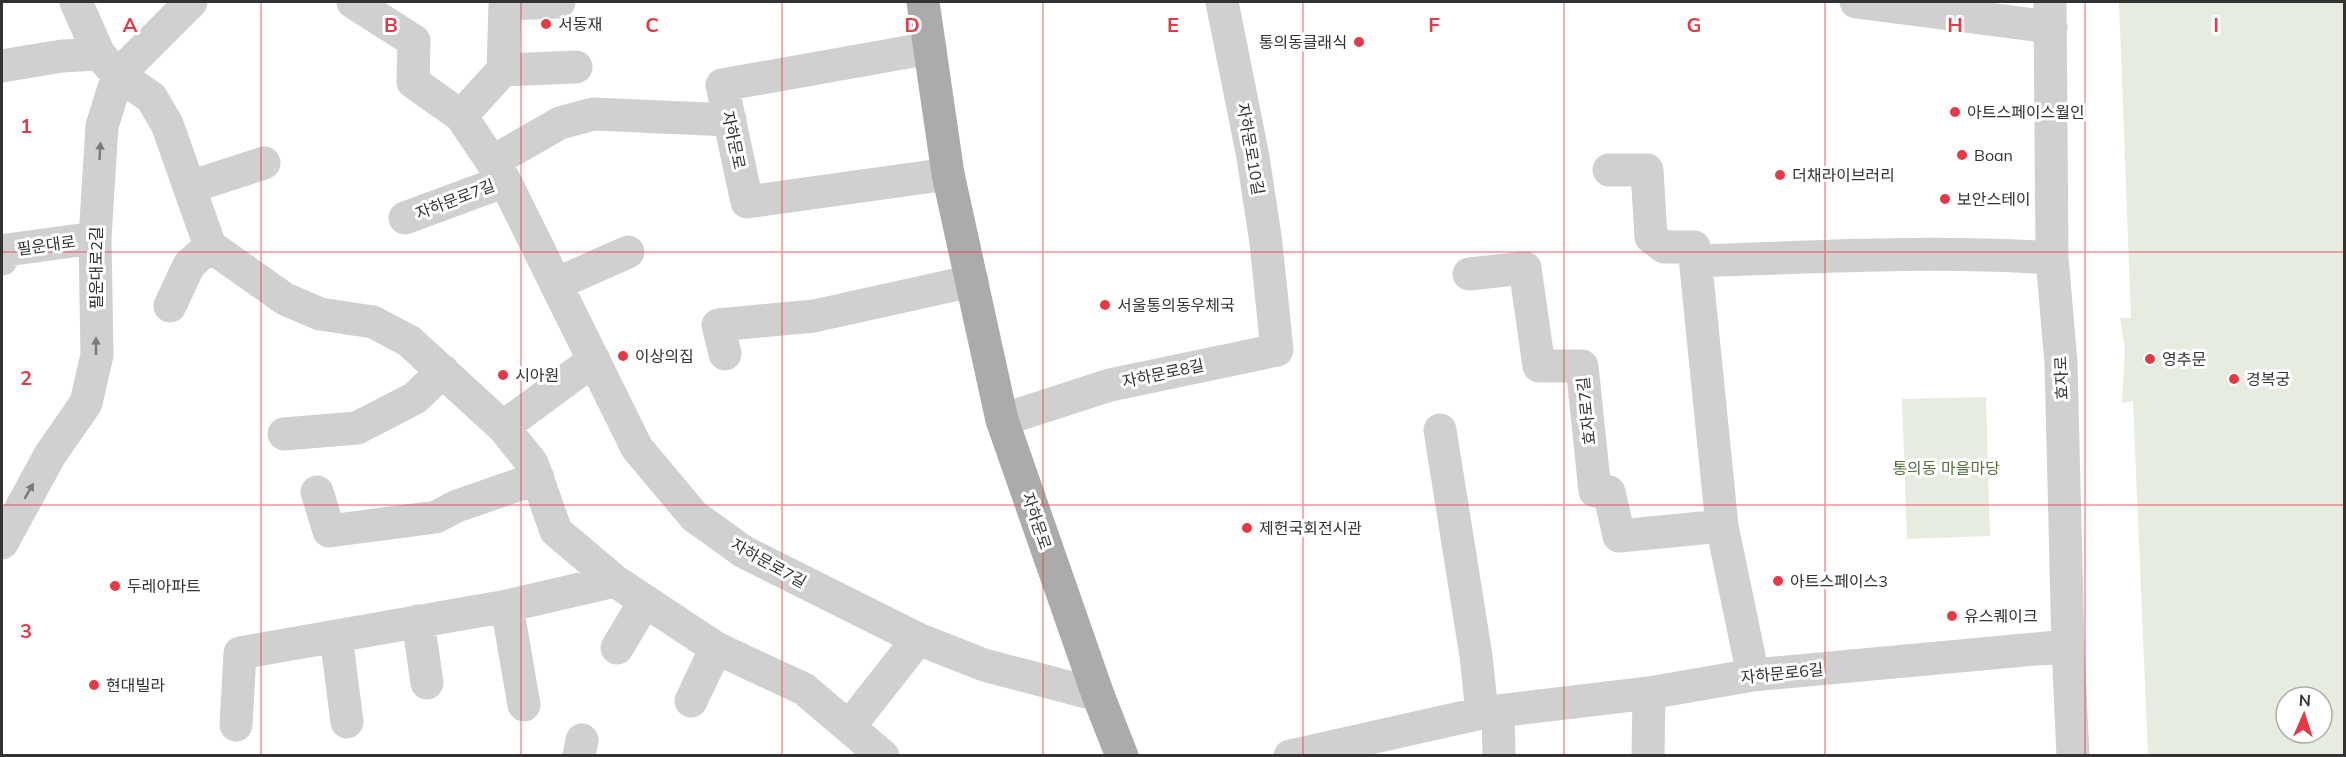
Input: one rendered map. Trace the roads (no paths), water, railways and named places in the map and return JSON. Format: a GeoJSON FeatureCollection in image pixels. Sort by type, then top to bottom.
{"type":"FeatureCollection","features":[{"type":"Feature","properties":{"kind":"main road","name":"자하문로"},"geometry":{"type":"LineString","coordinates":[[923,2],[948,174],[1002,420],[1098,695],[1122,756]]}},
{"type":"Feature","properties":{"kind":"street"},"geometry":{"type":"LineString","coordinates":[[76,2],[109,65]]}},
{"type":"Feature","properties":{"kind":"street","name":"필운대로2길"},"geometry":{"type":"LineString","coordinates":[[2,543],[50,455],[86,404],[97,355],[95,238],[102,126],[109,65],[190,2]]}},
{"type":"Feature","properties":{"kind":"street","name":"자하문로7길"},"geometry":{"type":"LineString","coordinates":[[353,2],[414,41],[413,82],[461,116],[498,171],[638,448],[694,516],[744,552],[918,639],[984,665],[1098,695]]}},
{"type":"Feature","properties":{"kind":"street"},"geometry":{"type":"LineString","coordinates":[[461,116],[503,70],[505,4],[559,2]]}},
{"type":"Feature","properties":{"kind":"street","name":"자하문로10길"},"geometry":{"type":"LineString","coordinates":[[1222,2],[1253,157],[1271,298]]}},
{"type":"Feature","properties":{"kind":"street"},"geometry":{"type":"LineString","coordinates":[[1856,2],[2051,14]]}},
{"type":"Feature","properties":{"kind":"street","name":"효자로"},"geometry":{"type":"LineString","coordinates":[[2051,14],[2052,258],[2061,363],[2073,756]]}},
{"type":"Feature","properties":{"kind":"street","name":"자하문로"},"geometry":{"type":"LineString","coordinates":[[930,48],[722,85],[747,202],[948,174]]}},
{"type":"Feature","properties":{"kind":"street"},"geometry":{"type":"LineString","coordinates":[[2,66],[62,56],[109,65],[151,96],[167,124],[210,246],[285,299],[320,314],[373,322],[409,341],[503,427],[532,463],[556,531],[615,581],[716,648],[804,689],[883,756]]}},
{"type":"Feature","properties":{"kind":"street"},"geometry":{"type":"LineString","coordinates":[[503,70],[576,67]]}},
{"type":"Feature","properties":{"kind":"street","name":"자하문로7길"},"geometry":{"type":"LineString","coordinates":[[405,218],[498,171],[560,123],[592,114],[730,120]]}},
{"type":"Feature","properties":{"kind":"street"},"geometry":{"type":"LineString","coordinates":[[189,187],[264,163]]}},
{"type":"Feature","properties":{"kind":"street"},"geometry":{"type":"LineString","coordinates":[[1610,170],[1647,170],[1651,237],[1664,247],[1694,247],[1722,526],[1754,675]]}},
{"type":"Feature","properties":{"kind":"street","name":"필운대로"},"geometry":{"type":"LineString","coordinates":[[2,259],[7,250],[95,238]]}},
{"type":"Feature","properties":{"kind":"street"},"geometry":{"type":"LineString","coordinates":[[170,306],[189,265],[210,246]]}},
{"type":"Feature","properties":{"kind":"street"},"geometry":{"type":"LineString","coordinates":[[556,284],[627,252]]}},
{"type":"Feature","properties":{"kind":"street"},"geometry":{"type":"LineString","coordinates":[[1696,261],[1895,254],[2014,255],[2052,258]]}},
{"type":"Feature","properties":{"kind":"street","name":"효자로7길"},"geometry":{"type":"LineString","coordinates":[[1469,274],[1525,268],[1539,366],[1582,366],[1594,491],[1609,492],[1619,536],[1722,526]]}},
{"type":"Feature","properties":{"kind":"street"},"geometry":{"type":"LineString","coordinates":[[724,354],[718,325],[814,316],[972,280]]}},
{"type":"Feature","properties":{"kind":"street","name":"자하문로8길"},"geometry":{"type":"LineString","coordinates":[[1002,420],[1110,385],[1276,350],[1271,298]]}},
{"type":"Feature","properties":{"kind":"street"},"geometry":{"type":"LineString","coordinates":[[503,427],[594,360]]}},
{"type":"Feature","properties":{"kind":"street"},"geometry":{"type":"LineString","coordinates":[[284,434],[357,428],[415,398],[443,371]]}},
{"type":"Feature","properties":{"kind":"street"},"geometry":{"type":"LineString","coordinates":[[1440,430],[1476,656],[1499,756]]}},
{"type":"Feature","properties":{"kind":"street"},"geometry":{"type":"LineString","coordinates":[[317,492],[329,531],[436,517],[457,506],[538,478]]}},
{"type":"Feature","properties":{"kind":"street"},"geometry":{"type":"LineString","coordinates":[[237,725],[240,653],[507,606],[615,581]]}},
{"type":"Feature","properties":{"kind":"street"},"geometry":{"type":"LineString","coordinates":[[617,648],[645,601]]}},
{"type":"Feature","properties":{"kind":"street"},"geometry":{"type":"LineString","coordinates":[[507,606],[524,705]]}},
{"type":"Feature","properties":{"kind":"street"},"geometry":{"type":"LineString","coordinates":[[418,621],[427,683]]}},
{"type":"Feature","properties":{"kind":"street"},"geometry":{"type":"LineString","coordinates":[[336,636],[347,722]]}},
{"type":"Feature","properties":{"kind":"street"},"geometry":{"type":"LineString","coordinates":[[849,727],[918,639]]}},
{"type":"Feature","properties":{"kind":"street","name":"자하문로6길"},"geometry":{"type":"LineString","coordinates":[[1290,756],[1490,712],[1649,693],[1754,675],[2068,646]]}},
{"type":"Feature","properties":{"kind":"street"},"geometry":{"type":"LineString","coordinates":[[691,701],[716,648]]}},
{"type":"Feature","properties":{"kind":"street"},"geometry":{"type":"LineString","coordinates":[[1648,756],[1649,693]]}},
{"type":"Feature","properties":{"kind":"place","name":"서동재"},"geometry":{"type":"Point","coordinates":[546,24]}},
{"type":"Feature","properties":{"kind":"place","name":"통의동클래식"},"geometry":{"type":"Point","coordinates":[1359,42]}},
{"type":"Feature","properties":{"kind":"place","name":"아트스페이스월인"},"geometry":{"type":"Point","coordinates":[1955,112]}},
{"type":"Feature","properties":{"kind":"place","name":"Boan"},"geometry":{"type":"Point","coordinates":[1962,155]}},
{"type":"Feature","properties":{"kind":"place","name":"더채라이브러리"},"geometry":{"type":"Point","coordinates":[1780,175]}},
{"type":"Feature","properties":{"kind":"place","name":"보안스테이"},"geometry":{"type":"Point","coordinates":[1945,199]}},
{"type":"Feature","properties":{"kind":"place","name":"서울통의동우체국"},"geometry":{"type":"Point","coordinates":[1105,305]}},
{"type":"Feature","properties":{"kind":"place","name":"이상의집"},"geometry":{"type":"Point","coordinates":[623,356]}},
{"type":"Feature","properties":{"kind":"place","name":"영추문"},"geometry":{"type":"Point","coordinates":[2150,359]}},
{"type":"Feature","properties":{"kind":"place","name":"시아원"},"geometry":{"type":"Point","coordinates":[503,375]}},
{"type":"Feature","properties":{"kind":"place","name":"경복궁"},"geometry":{"type":"Point","coordinates":[2234,379]}},
{"type":"Feature","properties":{"kind":"place","name":"제헌국회전시관"},"geometry":{"type":"Point","coordinates":[1247,528]}},
{"type":"Feature","properties":{"kind":"place","name":"아트스페이스3"},"geometry":{"type":"Point","coordinates":[1778,581]}},
{"type":"Feature","properties":{"kind":"place","name":"두레아파트"},"geometry":{"type":"Point","coordinates":[115,586]}},
{"type":"Feature","properties":{"kind":"place","name":"유스퀘이크"},"geometry":{"type":"Point","coordinates":[1952,616]}},
{"type":"Feature","properties":{"kind":"place","name":"현대빌라"},"geometry":{"type":"Point","coordinates":[94,685]}},
{"type":"Feature","properties":{"kind":"park label","name":"통의동 마을마당"},"geometry":{"type":"Point","coordinates":[1946,468]}}]}
